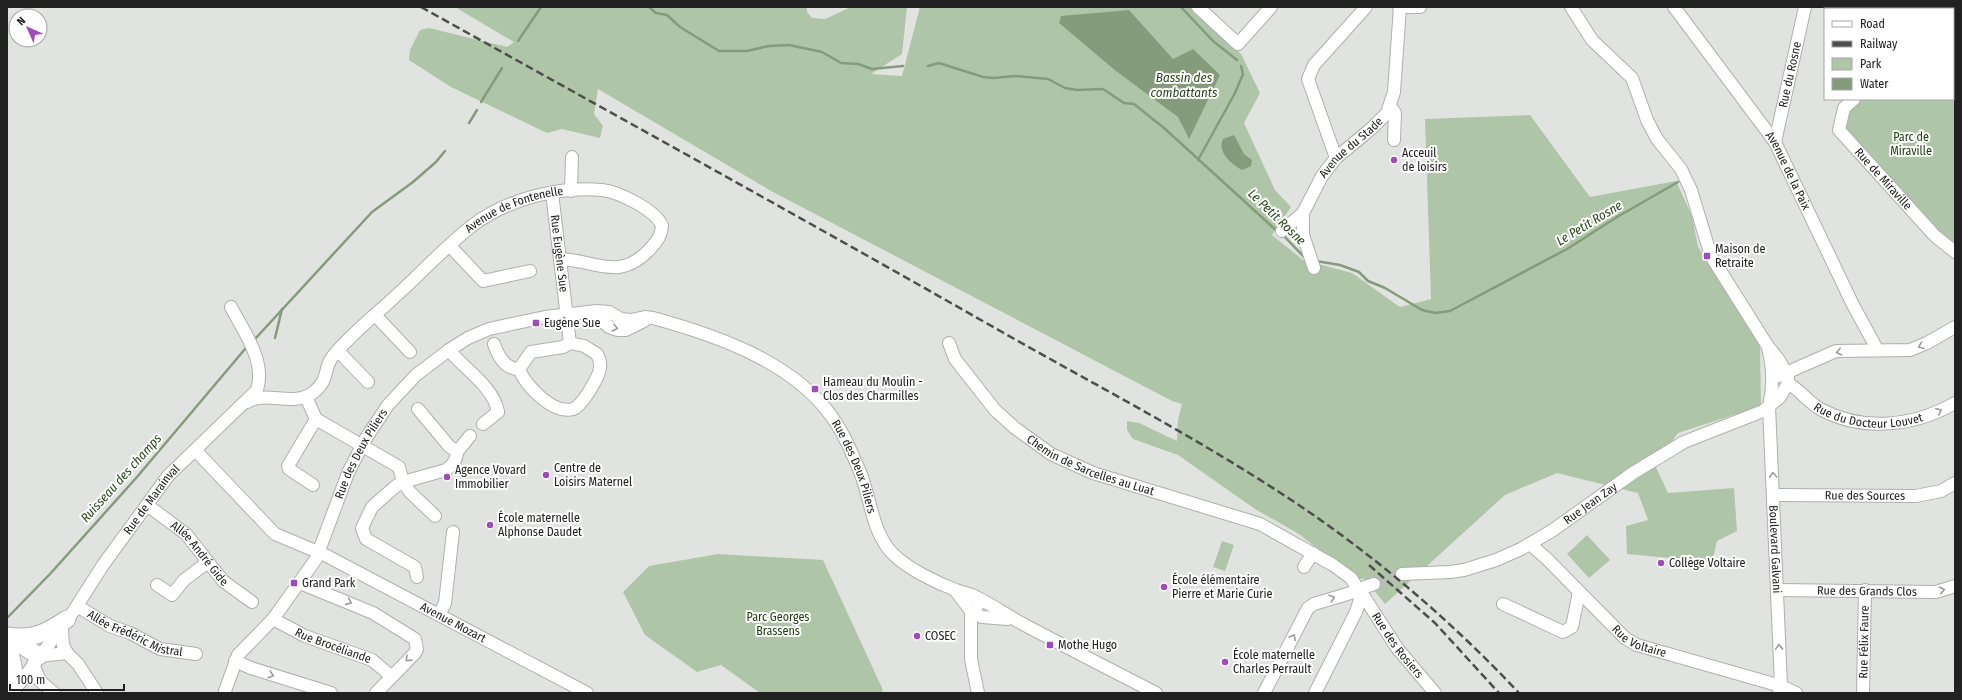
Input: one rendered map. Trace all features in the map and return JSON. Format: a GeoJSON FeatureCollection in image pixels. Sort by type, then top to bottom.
{"type":"FeatureCollection","features":[{"type":"Feature","properties":{"kind":"highway"},"geometry":{"type":"LineString","coordinates":[[8,643],[49,631],[69,617]]}},
{"type":"Feature","properties":{"kind":"highway"},"geometry":{"type":"LineString","coordinates":[[8,643],[38,657]]}},
{"type":"Feature","properties":{"kind":"highway"},"geometry":{"type":"LineString","coordinates":[[8,643],[13,664],[14,678],[12,693]]}},
{"type":"Feature","properties":{"kind":"street"},"geometry":{"type":"LineString","coordinates":[[1198,7],[1238,44],[1270,7]]}},
{"type":"Feature","properties":{"kind":"street"},"geometry":{"type":"LineString","coordinates":[[1336,158],[1308,80],[1314,65],[1366,7]]}},
{"type":"Feature","properties":{"kind":"street"},"geometry":{"type":"LineString","coordinates":[[1400,7],[1420,7]]}},
{"type":"Feature","properties":{"kind":"street","name":"Avenue du Stade"},"geometry":{"type":"LineString","coordinates":[[1282,231],[1303,213],[1322,176],[1336,158],[1383,118],[1390,106],[1394,92],[1400,7]]}},
{"type":"Feature","properties":{"kind":"street"},"geometry":{"type":"LineString","coordinates":[[1571,7],[1592,40],[1632,78],[1647,120],[1657,139],[1681,169],[1694,197],[1704,237],[1711,256],[1767,345],[1779,360],[1783,385]]}},
{"type":"Feature","properties":{"kind":"street","name":"Avenue de la Paix"},"geometry":{"type":"LineString","coordinates":[[1674,7],[1775,142],[1853,305],[1877,349]]}},
{"type":"Feature","properties":{"kind":"street","name":"Rue du Rosne"},"geometry":{"type":"LineString","coordinates":[[1775,142],[1805,7]]}},
{"type":"Feature","properties":{"kind":"street","name":"Rue de Miraville"},"geometry":{"type":"LineString","coordinates":[[1853,100],[1844,108],[1839,130],[1935,236],[1955,252]]}},
{"type":"Feature","properties":{"kind":"street"},"geometry":{"type":"LineString","coordinates":[[1390,106],[1395,113],[1394,140]]}},
{"type":"Feature","properties":{"kind":"street"},"geometry":{"type":"LineString","coordinates":[[571,191],[572,157]]}},
{"type":"Feature","properties":{"kind":"street","name":"Avenue de Fontenelle"},"geometry":{"type":"LineString","coordinates":[[306,397],[325,380],[330,361],[338,351],[472,226],[491,213],[529,198],[552,193],[595,189],[608,190],[620,195],[656,217],[662,226],[657,241],[645,254],[625,267],[612,268],[568,260],[560,260]]}},
{"type":"Feature","properties":{"kind":"street","name":"Rue Eugène Sue"},"geometry":{"type":"LineString","coordinates":[[552,193],[570,343]]}},
{"type":"Feature","properties":{"kind":"street"},"geometry":{"type":"LineString","coordinates":[[1303,213],[1303,234],[1314,268]]}},
{"type":"Feature","properties":{"kind":"street"},"geometry":{"type":"LineString","coordinates":[[450,246],[483,281],[530,271]]}},
{"type":"Feature","properties":{"kind":"street","name":"Rue de Marainval"},"geometry":{"type":"LineString","coordinates":[[12,693],[69,617],[103,565],[168,476],[247,402],[257,390],[259,365],[231,307]]}},
{"type":"Feature","properties":{"kind":"street","name":"Rue des Deux Piliers"},"geometry":{"type":"LineString","coordinates":[[225,692],[235,661],[246,647],[273,619],[300,583],[318,553],[348,473],[378,419],[400,391],[416,375],[449,350],[468,338],[489,329],[581,312],[597,316],[609,327],[618,330],[626,330],[638,322],[653,318],[704,332],[741,349],[782,371],[811,393],[832,416],[849,445],[861,476],[877,528],[884,542],[893,554],[907,565],[955,590],[972,595],[1015,620],[1156,693]]}},
{"type":"Feature","properties":{"kind":"street"},"geometry":{"type":"LineString","coordinates":[[375,315],[410,352]]}},
{"type":"Feature","properties":{"kind":"street"},"geometry":{"type":"LineString","coordinates":[[1769,406],[1783,385],[1836,351],[1877,349],[1910,350],[1927,343],[1955,327]]}},
{"type":"Feature","properties":{"kind":"street"},"geometry":{"type":"LineString","coordinates":[[570,343],[592,350],[597,354],[600,364],[600,369],[594,382],[583,400],[574,409],[567,410],[550,404],[530,388],[523,379],[519,369],[531,352],[563,347],[570,343]]}},
{"type":"Feature","properties":{"kind":"street","name":"Chemin de Sarcelles au Luat"},"geometry":{"type":"LineString","coordinates":[[949,343],[955,359],[995,410],[1015,428],[1051,454],[1093,473],[1242,517],[1273,530]]}},
{"type":"Feature","properties":{"kind":"street"},"geometry":{"type":"LineString","coordinates":[[494,344],[504,362],[512,369],[519,369]]}},
{"type":"Feature","properties":{"kind":"street"},"geometry":{"type":"LineString","coordinates":[[1767,345],[1773,379],[1783,385]]}},
{"type":"Feature","properties":{"kind":"street"},"geometry":{"type":"LineString","coordinates":[[449,350],[458,361],[467,367],[493,399],[502,413],[483,424]]}},
{"type":"Feature","properties":{"kind":"street"},"geometry":{"type":"LineString","coordinates":[[338,351],[368,382]]}},
{"type":"Feature","properties":{"kind":"street","name":"Rue du Docteur Louvet"},"geometry":{"type":"LineString","coordinates":[[1783,385],[1802,392],[1814,405],[1822,410],[1853,422],[1893,423],[1918,420],[1955,403]]}},
{"type":"Feature","properties":{"kind":"street"},"geometry":{"type":"LineString","coordinates":[[247,402],[256,399],[297,399],[306,397],[316,420],[398,467],[403,482],[410,492],[435,516]]}},
{"type":"Feature","properties":{"kind":"street","name":"Boulevard Galvani"},"geometry":{"type":"LineString","coordinates":[[1769,406],[1778,590],[1780,690]]}},
{"type":"Feature","properties":{"kind":"street","name":"Rue Jean Zay"},"geometry":{"type":"LineString","coordinates":[[1402,574],[1464,570],[1496,560],[1530,544],[1633,473],[1684,442],[1763,411],[1769,406]]}},
{"type":"Feature","properties":{"kind":"street"},"geometry":{"type":"LineString","coordinates":[[418,409],[449,446],[457,452]]}},
{"type":"Feature","properties":{"kind":"street"},"geometry":{"type":"LineString","coordinates":[[313,485],[289,470],[288,466],[316,420]]}},
{"type":"Feature","properties":{"kind":"street"},"geometry":{"type":"LineString","coordinates":[[416,572],[366,539],[362,528],[372,507],[403,482],[446,470],[452,466],[457,457],[457,452],[470,436]]}},
{"type":"Feature","properties":{"kind":"street","name":"Avenue Mozart"},"geometry":{"type":"LineString","coordinates":[[195,450],[275,534],[325,555],[587,693]]}},
{"type":"Feature","properties":{"kind":"street","name":"Rue des Sources"},"geometry":{"type":"LineString","coordinates":[[1774,495],[1916,496],[1940,490],[1955,483]]}},
{"type":"Feature","properties":{"kind":"street","name":"Allée André Gide"},"geometry":{"type":"LineString","coordinates":[[147,506],[186,534],[224,581],[252,602]]}},
{"type":"Feature","properties":{"kind":"street","name":"Rue des Rosiers"},"geometry":{"type":"LineString","coordinates":[[1273,530],[1313,553],[1351,578],[1362,590],[1397,648],[1435,693]]}},
{"type":"Feature","properties":{"kind":"street"},"geometry":{"type":"LineString","coordinates":[[439,615],[445,603],[454,532]]}},
{"type":"Feature","properties":{"kind":"street","name":"Rue Voltaire"},"geometry":{"type":"LineString","coordinates":[[1530,544],[1547,559],[1625,638],[1637,645],[1780,690],[1796,693]]}},
{"type":"Feature","properties":{"kind":"street"},"geometry":{"type":"LineString","coordinates":[[1304,567],[1313,553]]}},
{"type":"Feature","properties":{"kind":"street"},"geometry":{"type":"LineString","coordinates":[[157,585],[172,595],[184,580],[208,562]]}},
{"type":"Feature","properties":{"kind":"street"},"geometry":{"type":"LineString","coordinates":[[300,583],[373,613],[415,639],[417,649],[415,652],[376,693]]}},
{"type":"Feature","properties":{"kind":"street","name":"Rue des Grands Clos"},"geometry":{"type":"LineString","coordinates":[[1778,590],[1936,592],[1955,586]]}},
{"type":"Feature","properties":{"kind":"street","name":"Rue des Deux Piliers"},"geometry":{"type":"LineString","coordinates":[[955,590],[971,612],[982,617],[997,617],[1015,620]]}},
{"type":"Feature","properties":{"kind":"street"},"geometry":{"type":"LineString","coordinates":[[1264,693],[1308,608],[1314,604],[1362,590]]}},
{"type":"Feature","properties":{"kind":"street"},"geometry":{"type":"LineString","coordinates":[[1315,693],[1356,612],[1362,590]]}},
{"type":"Feature","properties":{"kind":"street","name":"Rue Félix Faure"},"geometry":{"type":"LineString","coordinates":[[1863,693],[1864,590]]}},
{"type":"Feature","properties":{"kind":"street"},"geometry":{"type":"LineString","coordinates":[[1503,604],[1564,632],[1572,627],[1579,592]]}},
{"type":"Feature","properties":{"kind":"street"},"geometry":{"type":"LineString","coordinates":[[978,693],[971,659],[971,612],[982,601]]}},
{"type":"Feature","properties":{"kind":"street"},"geometry":{"type":"LineString","coordinates":[[971,644],[982,617],[982,601]]}},
{"type":"Feature","properties":{"kind":"street"},"geometry":{"type":"LineString","coordinates":[[69,617],[63,645],[67,653],[78,664],[98,693]]}},
{"type":"Feature","properties":{"kind":"street","name":"Allée Frédéric Mistral"},"geometry":{"type":"LineString","coordinates":[[69,617],[110,626],[130,633],[160,649],[196,654]]}},
{"type":"Feature","properties":{"kind":"street","name":"Rue Brocéliande"},"geometry":{"type":"LineString","coordinates":[[273,619],[305,636],[372,660],[391,676]]}},
{"type":"Feature","properties":{"kind":"street"},"geometry":{"type":"LineString","coordinates":[[40,681],[38,657],[67,653]]}},
{"type":"Feature","properties":{"kind":"street"},"geometry":{"type":"LineString","coordinates":[[235,661],[251,668],[331,693]]}},
{"type":"Feature","properties":{"kind":"street"},"geometry":{"type":"LineString","coordinates":[[22,679],[40,681],[54,693]]}},
{"type":"Feature","properties":{"kind":"green space"},"geometry":{"type":"Polygon","coordinates":[[[455,7],[807,7],[807,12],[812,18],[825,19],[851,7],[907,7],[902,54],[871,74],[902,76],[920,7],[1191,7],[1241,54],[1260,93],[1244,123],[1275,190],[1291,207],[1272,235],[1303,260],[1352,273],[1400,307],[1431,299],[1425,119],[1530,115],[1590,197],[1676,181],[1692,216],[1698,247],[1728,292],[1760,345],[1761,406],[1678,433],[1655,465],[1668,493],[1734,488],[1737,531],[1717,541],[1712,562],[1627,554],[1626,526],[1648,520],[1638,493],[1557,473],[1505,495],[1385,604],[1365,579],[1356,579],[1299,534],[1255,509],[1178,455],[1133,439],[1127,430],[1127,421],[1139,423],[1177,441],[1178,420],[1182,404],[1172,401],[773,192],[598,89],[594,114],[603,126],[600,138],[562,129],[547,133],[451,87],[409,60],[410,50],[420,30],[429,28],[507,47],[514,42],[455,7]]]}},
{"type":"Feature","properties":{"kind":"green space"},"geometry":{"type":"Polygon","coordinates":[[[1955,7],[1955,42],[1954,8],[1916,8],[1955,7]]]}},
{"type":"Feature","properties":{"kind":"green space","name":"Parc de Miraville"},"geometry":{"type":"Polygon","coordinates":[[[1955,94],[1955,252],[1839,130],[1854,100],[1954,100],[1955,94]]]}},
{"type":"Feature","properties":{"kind":"green space"},"geometry":{"type":"Polygon","coordinates":[[[1587,535],[1610,560],[1589,578],[1567,554],[1587,535]]]}},
{"type":"Feature","properties":{"kind":"green space"},"geometry":{"type":"Polygon","coordinates":[[[1222,541],[1234,545],[1225,571],[1213,567],[1222,541]]]}},
{"type":"Feature","properties":{"kind":"green space","name":"Parc Georges Brassens"},"geometry":{"type":"Polygon","coordinates":[[[718,554],[823,560],[883,690],[880,693],[760,693],[721,665],[697,672],[645,635],[623,592],[649,566],[718,554]]]}},
{"type":"Feature","properties":{"kind":"water","name":"Bassin des combattants"},"geometry":{"type":"Polygon","coordinates":[[[1129,10],[1173,59],[1193,49],[1220,75],[1189,139],[1178,117],[1116,71],[1059,23],[1061,16],[1129,10]]]}},
{"type":"Feature","properties":{"kind":"water"},"geometry":{"type":"Polygon","coordinates":[[[1234,135],[1244,154],[1252,160],[1251,166],[1242,170],[1230,161],[1223,153],[1223,139],[1234,135]]]}},
{"type":"Feature","properties":{"kind":"waterway","name":"Ruisseau des champs"},"geometry":{"type":"LineString","coordinates":[[518,41],[541,7]]}},
{"type":"Feature","properties":{"kind":"waterway","name":"Le Petit Rosne"},"geometry":{"type":"LineString","coordinates":[[649,7],[656,13],[667,15],[680,27],[719,51],[747,51],[769,46],[789,45],[822,52],[841,63],[858,64],[872,69],[903,66]]}},
{"type":"Feature","properties":{"kind":"waterway"},"geometry":{"type":"LineString","coordinates":[[1181,7],[1213,41],[1237,60]]}},
{"type":"Feature","properties":{"kind":"waterway","name":"Le Petit Rosne"},"geometry":{"type":"LineString","coordinates":[[928,66],[939,63],[983,77],[994,78],[1015,76],[1048,79],[1065,88],[1077,90],[1103,89],[1124,103],[1134,104],[1164,128],[1278,232]]}},
{"type":"Feature","properties":{"kind":"waterway"},"geometry":{"type":"LineString","coordinates":[[1198,160],[1235,93],[1243,74],[1241,66]]}},
{"type":"Feature","properties":{"kind":"waterway","name":"Ruisseau des champs"},"geometry":{"type":"LineString","coordinates":[[481,102],[502,68]]}},
{"type":"Feature","properties":{"kind":"waterway","name":"Ruisseau des champs"},"geometry":{"type":"LineString","coordinates":[[469,123],[477,110]]}},
{"type":"Feature","properties":{"kind":"waterway","name":"Ruisseau des champs"},"geometry":{"type":"LineString","coordinates":[[255,339],[372,212],[413,182],[436,162],[445,151]]}},
{"type":"Feature","properties":{"kind":"waterway","name":"Le Petit Rosne"},"geometry":{"type":"LineString","coordinates":[[1316,261],[1340,265],[1359,272],[1368,281],[1385,288],[1422,310],[1435,313],[1450,311],[1567,249],[1617,217],[1678,182]]}},
{"type":"Feature","properties":{"kind":"waterway","name":"Le Petit Rosne"},"geometry":{"type":"LineString","coordinates":[[1283,235],[1305,258]]}},
{"type":"Feature","properties":{"kind":"waterway"},"geometry":{"type":"LineString","coordinates":[[275,338],[282,309]]}},
{"type":"Feature","properties":{"kind":"waterway","name":"Ruisseau des champs"},"geometry":{"type":"LineString","coordinates":[[8,617],[50,574],[137,477],[245,349]]}},
{"type":"Feature","properties":{"kind":"tunnel"},"geometry":{"type":"LineString","coordinates":[[1374,584],[1402,574]]}},
{"type":"Feature","properties":{"kind":"railway"},"geometry":{"type":"LineString","coordinates":[[421,7],[1198,442],[1275,489],[1340,534],[1394,576],[1471,644],[1519,693]]}},
{"type":"Feature","properties":{"kind":"railway"},"geometry":{"type":"LineString","coordinates":[[1369,565],[1435,623],[1499,693]]}},
{"type":"Feature","properties":{"kind":"place","name":"Acceuil de loisirs"},"geometry":{"type":"Point","coordinates":[1394,160]}},
{"type":"Feature","properties":{"kind":"place","name":"Maison de Retraite"},"geometry":{"type":"Point","coordinates":[1707,256]}},
{"type":"Feature","properties":{"kind":"place","name":"Eugène Sue"},"geometry":{"type":"Point","coordinates":[536,323]}},
{"type":"Feature","properties":{"kind":"place","name":"Hameau du Moulin - Clos des Charmilles"},"geometry":{"type":"Point","coordinates":[815,389]}},
{"type":"Feature","properties":{"kind":"place","name":"Centre de Loisirs Maternel"},"geometry":{"type":"Point","coordinates":[546,475]}},
{"type":"Feature","properties":{"kind":"place","name":"Agence Vovard Immobilier"},"geometry":{"type":"Point","coordinates":[447,477]}},
{"type":"Feature","properties":{"kind":"place","name":"École maternelle Alphonse Daudet"},"geometry":{"type":"Point","coordinates":[490,525]}},
{"type":"Feature","properties":{"kind":"place","name":"Collège Voltaire"},"geometry":{"type":"Point","coordinates":[1661,563]}},
{"type":"Feature","properties":{"kind":"place","name":"Grand Park"},"geometry":{"type":"Point","coordinates":[294,583]}},
{"type":"Feature","properties":{"kind":"place","name":"École élémentaire Pierre et Marie Curie"},"geometry":{"type":"Point","coordinates":[1164,587]}},
{"type":"Feature","properties":{"kind":"place","name":"COSEC"},"geometry":{"type":"Point","coordinates":[917,636]}},
{"type":"Feature","properties":{"kind":"place","name":"Mothe Hugo"},"geometry":{"type":"Point","coordinates":[1050,645]}},
{"type":"Feature","properties":{"kind":"place","name":"École maternelle Charles Perrault"},"geometry":{"type":"Point","coordinates":[1225,662]}}]}
